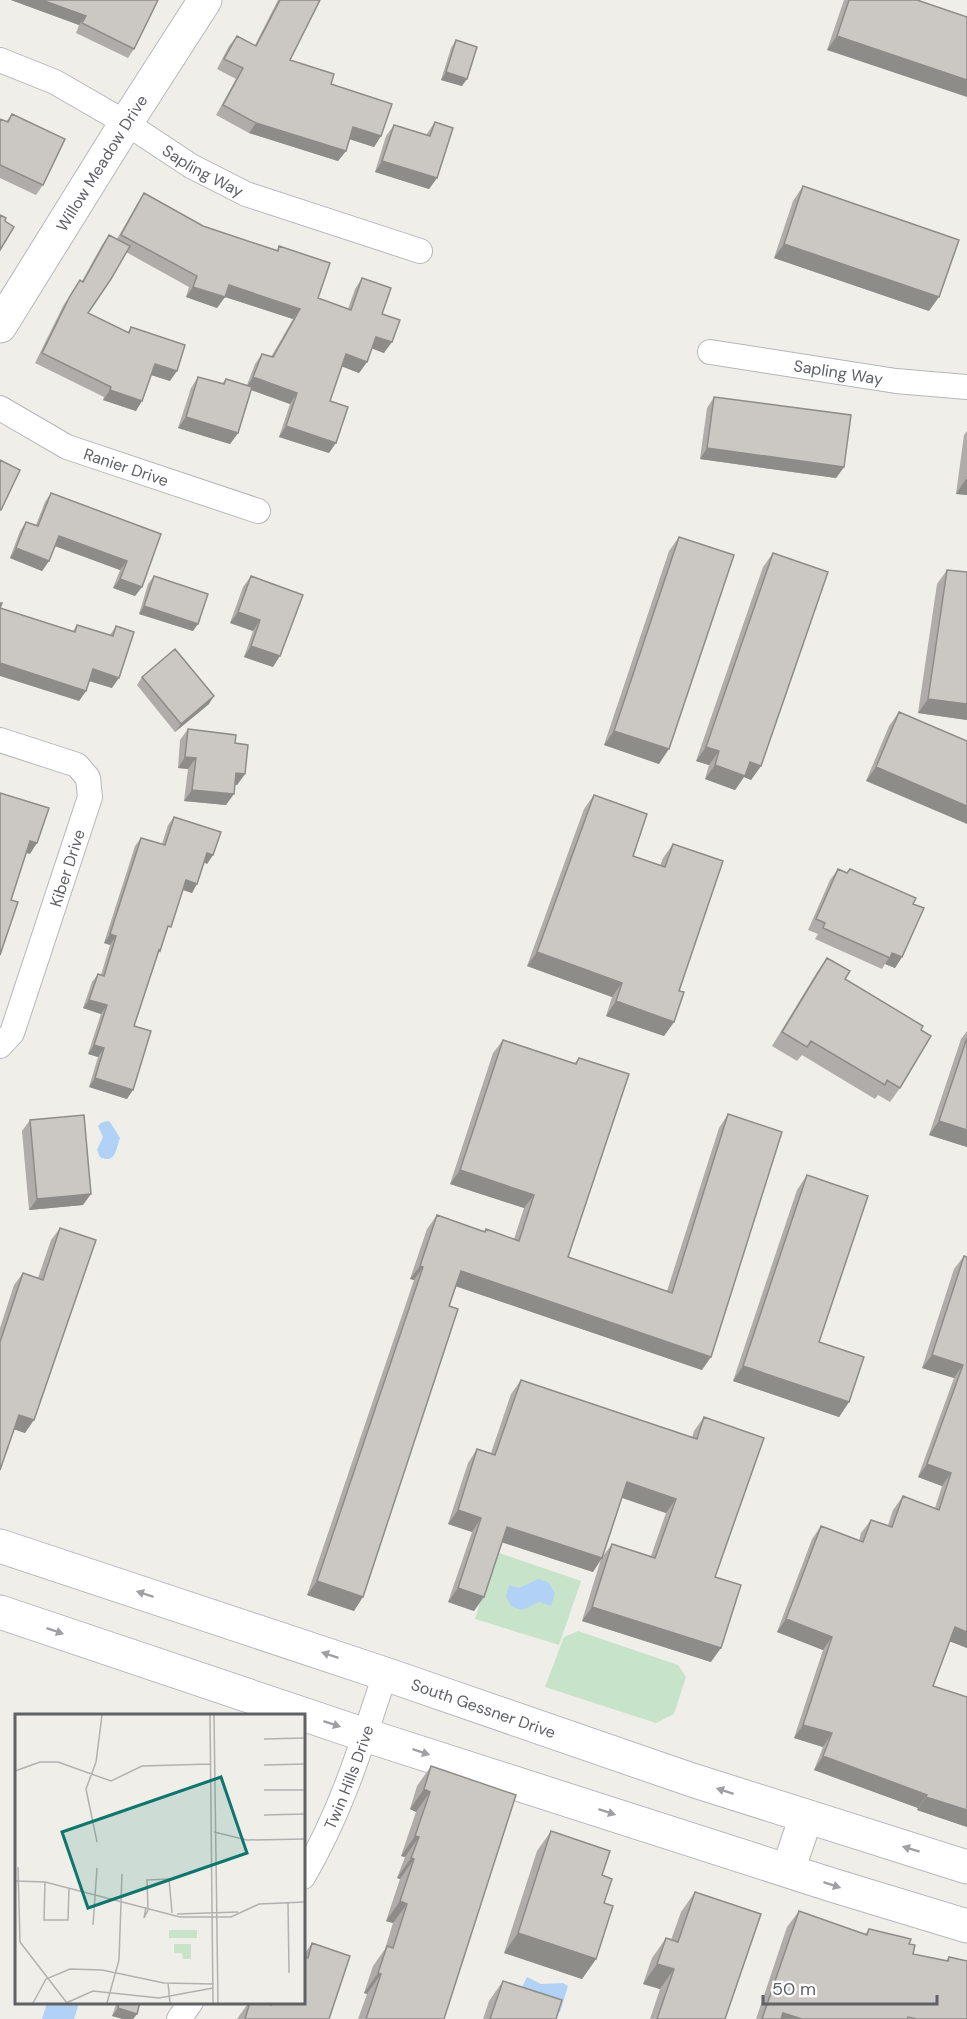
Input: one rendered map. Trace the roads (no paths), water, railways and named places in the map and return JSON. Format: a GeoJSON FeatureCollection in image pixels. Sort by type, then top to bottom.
{"type":"FeatureCollection","features":[{"type":"Feature","properties":{"kind":"main road","name":"Willow Meadow Drive"},"geometry":{"type":"LineString","coordinates":[[0,326],[205,0]]}},
{"type":"Feature","properties":{"kind":"main road","name":"South Gessner Drive"},"geometry":{"type":"LineString","coordinates":[[0,1546],[806,1817],[967,1867]]}},
{"type":"Feature","properties":{"kind":"main road"},"geometry":{"type":"LineString","coordinates":[[0,1612],[365,1734],[967,1926]]}},
{"type":"Feature","properties":{"kind":"main road"},"geometry":{"type":"LineString","coordinates":[[788,1870],[806,1817]]}},
{"type":"Feature","properties":{"kind":"street","name":"Sapling Way"},"geometry":{"type":"LineString","coordinates":[[0,60],[55,82],[126,123],[191,166],[246,194],[420,251]]}},
{"type":"Feature","properties":{"kind":"street","name":"Sapling Way"},"geometry":{"type":"LineString","coordinates":[[710,352],[896,381],[967,387]]}},
{"type":"Feature","properties":{"kind":"street","name":"Ranier Drive"},"geometry":{"type":"LineString","coordinates":[[0,408],[67,447],[258,511]]}},
{"type":"Feature","properties":{"kind":"street","name":"Kiber Drive"},"geometry":{"type":"LineString","coordinates":[[0,740],[77,765],[88,778],[90,797],[12,1033],[0,1046]]}},
{"type":"Feature","properties":{"kind":"street","name":"Twin Hills Drive"},"geometry":{"type":"LineString","coordinates":[[304,1875],[319,1850],[341,1803],[385,1674]]}},
{"type":"Feature","properties":{"kind":"street"},"geometry":{"type":"LineString","coordinates":[[179,2019],[190,2004]]}},
{"type":"Feature","properties":{"kind":"water"},"geometry":{"type":"Polygon","coordinates":[[[107,1121],[120,1138],[112,1157],[105,1159],[100,1157],[97,1150],[103,1137],[98,1126],[107,1121]]]}},
{"type":"Feature","properties":{"kind":"water"},"geometry":{"type":"Polygon","coordinates":[[[538,1579],[548,1582],[555,1593],[551,1606],[539,1602],[522,1610],[512,1607],[506,1597],[509,1585],[519,1588],[538,1579]]]}},
{"type":"Feature","properties":{"kind":"water"},"geometry":{"type":"Polygon","coordinates":[[[527,1977],[541,1984],[563,1983],[568,1986],[560,2012],[520,1991],[527,1977]]]}},
{"type":"Feature","properties":{"kind":"water"},"geometry":{"type":"Polygon","coordinates":[[[46,2004],[79,2004],[74,2019],[42,2019],[46,2004]]]}}]}
